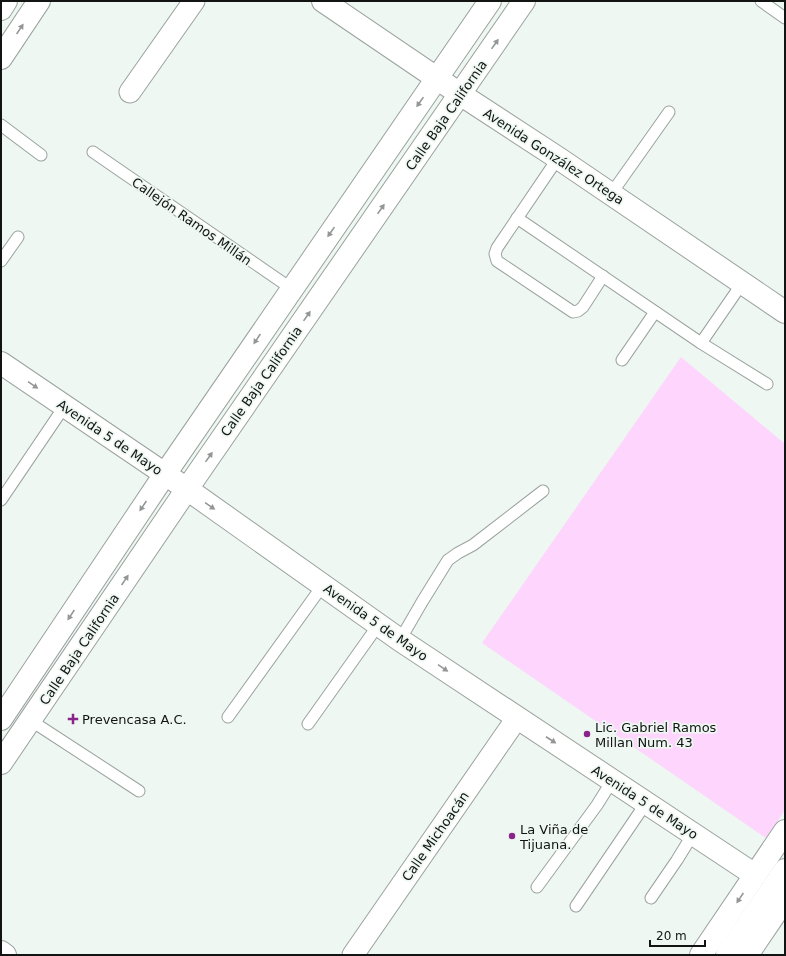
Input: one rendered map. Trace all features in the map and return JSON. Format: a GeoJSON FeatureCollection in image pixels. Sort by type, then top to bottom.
{"type":"FeatureCollection","features":[{"type":"Feature","properties":{"kind":"main road"},"geometry":{"type":"LineString","coordinates":[[1,9],[6,1]]}},
{"type":"Feature","properties":{"kind":"main road"},"geometry":{"type":"LineString","coordinates":[[1,58],[39,1]]}},
{"type":"Feature","properties":{"kind":"main road","name":"Avenida González Ortega"},"geometry":{"type":"LineString","coordinates":[[323,1],[743,282],[785,312]]}},
{"type":"Feature","properties":{"kind":"main road","name":"Calle Baja California"},"geometry":{"type":"LineString","coordinates":[[1,720],[165,474],[490,1]]}},
{"type":"Feature","properties":{"kind":"main road","name":"Calle Baja California"},"geometry":{"type":"LineString","coordinates":[[1,764],[187,489],[524,1]]}},
{"type":"Feature","properties":{"kind":"main road","name":"Avenida 5 de Mayo"},"geometry":{"type":"LineString","coordinates":[[1,363],[187,489],[400,640],[755,875]]}},
{"type":"Feature","properties":{"kind":"main road"},"geometry":{"type":"LineString","coordinates":[[701,955],[785,831]]}},
{"type":"Feature","properties":{"kind":"main road"},"geometry":{"type":"LineString","coordinates":[[727,955],[785,870]]}},
{"type":"Feature","properties":{"kind":"main road"},"geometry":{"type":"LineString","coordinates":[[737,955],[785,885]]}},
{"type":"Feature","properties":{"kind":"main road"},"geometry":{"type":"LineString","coordinates":[[747,955],[785,899]]}},
{"type":"Feature","properties":{"kind":"main road"},"geometry":{"type":"LineString","coordinates":[[1,952],[5,955]]}},
{"type":"Feature","properties":{"kind":"street"},"geometry":{"type":"LineString","coordinates":[[130,92],[194,1]]}},
{"type":"Feature","properties":{"kind":"street","name":"Calle Michoacán"},"geometry":{"type":"LineString","coordinates":[[353,955],[517,718]]}},
{"type":"Feature","properties":{"kind":"lane"},"geometry":{"type":"LineString","coordinates":[[761,1],[785,18]]}},
{"type":"Feature","properties":{"kind":"lane"},"geometry":{"type":"LineString","coordinates":[[611,194],[669,112]]}},
{"type":"Feature","properties":{"kind":"lane"},"geometry":{"type":"LineString","coordinates":[[1,125],[41,155]]}},
{"type":"Feature","properties":{"kind":"lane","name":"Callejón Ramos Millán"},"geometry":{"type":"LineString","coordinates":[[93,152],[292,289]]}},
{"type":"Feature","properties":{"kind":"lane"},"geometry":{"type":"LineString","coordinates":[[558,158],[497,248],[495,254],[497,261],[573,312],[578,311],[582,307],[602,276]]}},
{"type":"Feature","properties":{"kind":"lane"},"geometry":{"type":"LineString","coordinates":[[517,218],[701,343],[767,384]]}},
{"type":"Feature","properties":{"kind":"lane"},"geometry":{"type":"LineString","coordinates":[[1,261],[18,237]]}},
{"type":"Feature","properties":{"kind":"lane"},"geometry":{"type":"LineString","coordinates":[[701,343],[743,282]]}},
{"type":"Feature","properties":{"kind":"lane"},"geometry":{"type":"LineString","coordinates":[[622,360],[655,312]]}},
{"type":"Feature","properties":{"kind":"lane"},"geometry":{"type":"LineString","coordinates":[[1,500],[64,407]]}},
{"type":"Feature","properties":{"kind":"lane"},"geometry":{"type":"LineString","coordinates":[[400,640],[448,560],[473,545],[543,491]]}},
{"type":"Feature","properties":{"kind":"lane"},"geometry":{"type":"LineString","coordinates":[[228,717],[323,585]]}},
{"type":"Feature","properties":{"kind":"lane"},"geometry":{"type":"LineString","coordinates":[[308,724],[379,624]]}},
{"type":"Feature","properties":{"kind":"lane"},"geometry":{"type":"LineString","coordinates":[[30,720],[139,791]]}},
{"type":"Feature","properties":{"kind":"lane"},"geometry":{"type":"LineString","coordinates":[[537,887],[597,805],[612,781]]}},
{"type":"Feature","properties":{"kind":"lane"},"geometry":{"type":"LineString","coordinates":[[576,906],[646,803]]}},
{"type":"Feature","properties":{"kind":"lane"},"geometry":{"type":"LineString","coordinates":[[651,898],[678,860],[693,834]]}},
{"type":"Feature","properties":{"kind":"shaded area"},"geometry":{"type":"Polygon","coordinates":[[[681,357],[785,444],[785,810],[766,838],[482,643],[681,357]]]}},
{"type":"Feature","properties":{"kind":"place","name":"Prevencasa A.C."},"geometry":{"type":"Point","coordinates":[73,719]}},
{"type":"Feature","properties":{"kind":"place","name":"Lic. Gabriel Ramos Millan Num. 43"},"geometry":{"type":"Point","coordinates":[587,734]}},
{"type":"Feature","properties":{"kind":"place","name":"La Viña de Tijuana."},"geometry":{"type":"Point","coordinates":[512,836]}}]}
